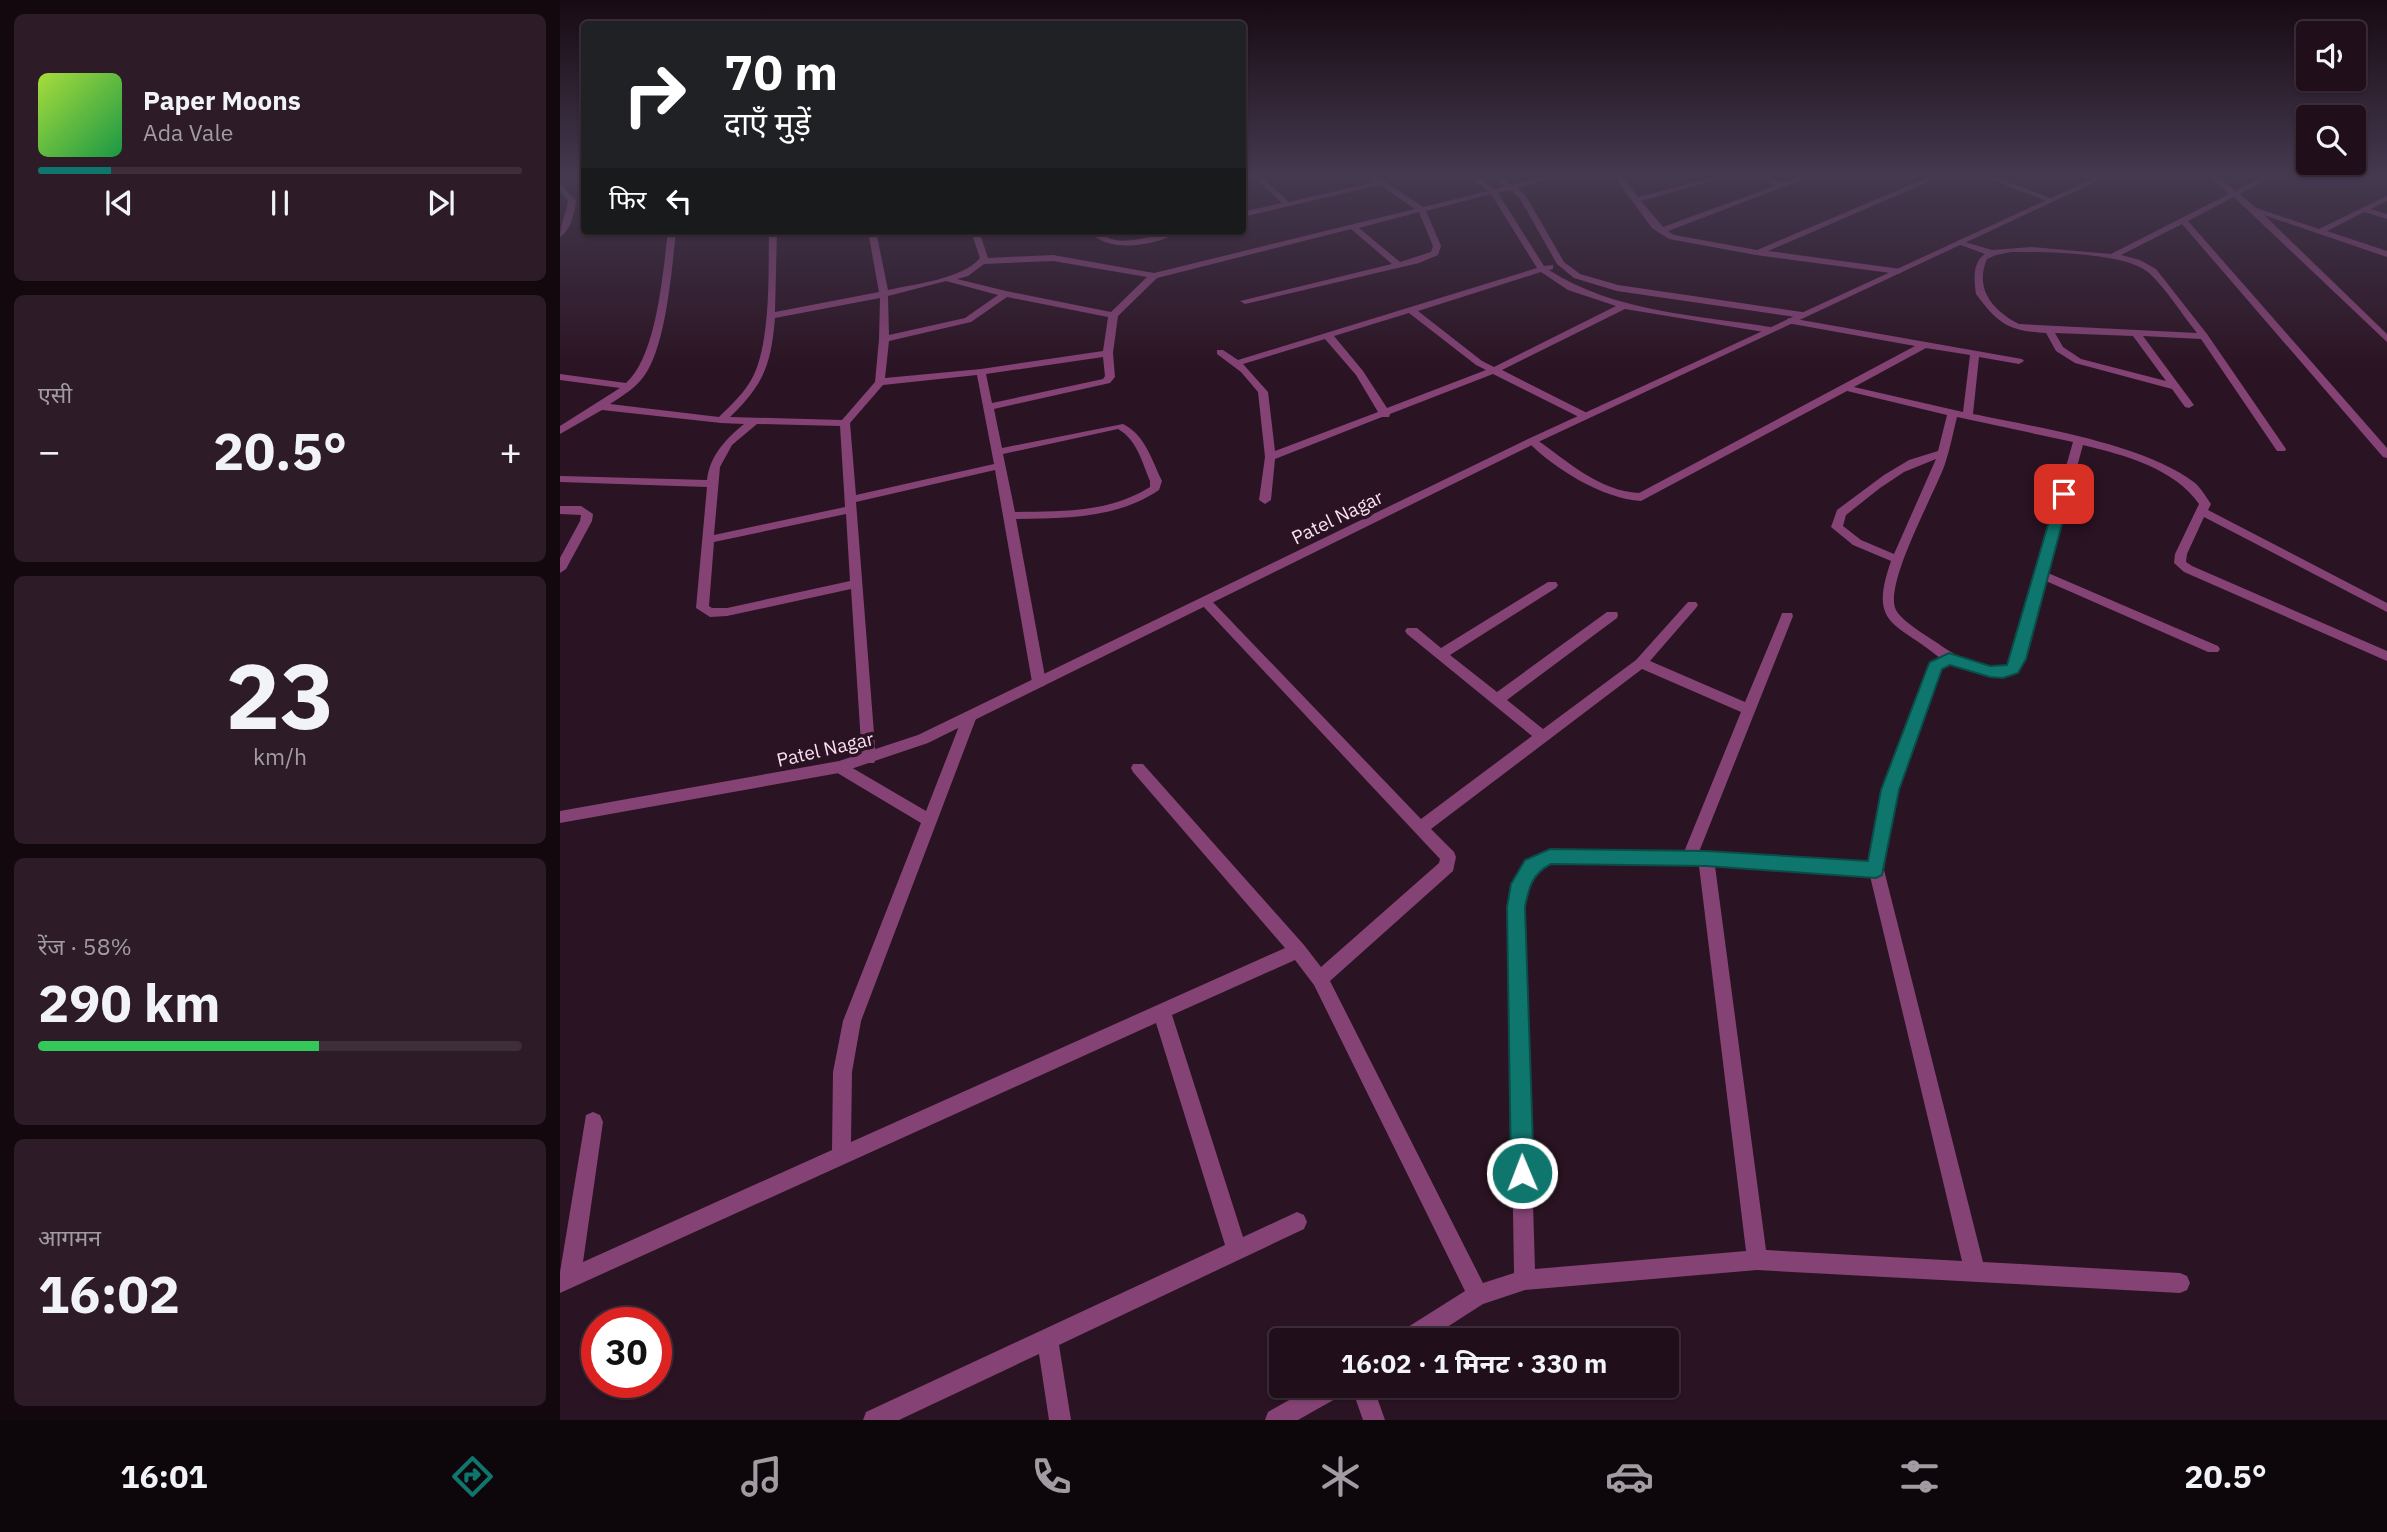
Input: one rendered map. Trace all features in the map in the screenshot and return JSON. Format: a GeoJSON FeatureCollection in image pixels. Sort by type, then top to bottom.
{"type":"FeatureCollection","features":[{"type":"Feature","properties":{"kind":"street"},"geometry":{"type":"LineString","coordinates":[[560,431],[628,386],[641,374],[649,361],[667,274],[671,241]]}},
{"type":"Feature","properties":{"kind":"street"},"geometry":{"type":"LineString","coordinates":[[721,420],[756,382],[771,316],[773,241]]}},
{"type":"Feature","properties":{"kind":"street"},"geometry":{"type":"LineString","coordinates":[[869,759],[845,423],[880,382],[884,294],[874,241]]}},
{"type":"Feature","properties":{"kind":"street"},"geometry":{"type":"LineString","coordinates":[[980,241],[983,261]]}},
{"type":"Feature","properties":{"kind":"street"},"geometry":{"type":"LineString","coordinates":[[1106,241],[1114,244],[1127,241]]}},
{"type":"Feature","properties":{"kind":"street"},"geometry":{"type":"LineString","coordinates":[[771,316],[948,279],[972,271],[983,261],[1053,258],[1154,276],[1295,241]]}},
{"type":"Feature","properties":{"kind":"street"},"geometry":{"type":"LineString","coordinates":[[1370,241],[1398,265]]}},
{"type":"Feature","properties":{"kind":"street"},"geometry":{"type":"LineString","coordinates":[[1245,301],[1398,265],[1435,253],[1435,241]]}},
{"type":"Feature","properties":{"kind":"street"},"geometry":{"type":"LineString","coordinates":[[1525,241],[1542,269],[1571,288],[1624,306],[1770,330]]}},
{"type":"Feature","properties":{"kind":"street"},"geometry":{"type":"LineString","coordinates":[[1548,241],[1561,264],[1577,276],[1617,288],[1802,315]]}},
{"type":"Feature","properties":{"kind":"street"},"geometry":{"type":"LineString","coordinates":[[1687,241],[1898,271]]}},
{"type":"Feature","properties":{"kind":"street"},"geometry":{"type":"LineString","coordinates":[[1756,252],[1782,241]]}},
{"type":"Feature","properties":{"kind":"street"},"geometry":{"type":"LineString","coordinates":[[2110,257],[2141,241]]}},
{"type":"Feature","properties":{"kind":"street"},"geometry":{"type":"LineString","coordinates":[[2201,241],[2387,455]]}},
{"type":"Feature","properties":{"kind":"street"},"geometry":{"type":"LineString","coordinates":[[2286,241],[2387,339]]}},
{"type":"Feature","properties":{"kind":"street"},"geometry":{"type":"LineString","coordinates":[[2350,241],[2387,254]]}},
{"type":"Feature","properties":{"kind":"street"},"geometry":{"type":"LineString","coordinates":[[1961,242],[1992,253]]}},
{"type":"Feature","properties":{"kind":"street","name":"Patel Nagar"},"geometry":{"type":"LineString","coordinates":[[560,817],[839,767],[923,739],[1532,440],[1961,242]]}},
{"type":"Feature","properties":{"kind":"street"},"geometry":{"type":"LineString","coordinates":[[2204,336],[2012,326],[2003,321],[1980,294],[1981,262],[1986,255],[1992,253],[2032,248],[2137,262],[2153,271],[2204,336],[2281,449]]}},
{"type":"Feature","properties":{"kind":"street"},"geometry":{"type":"LineString","coordinates":[[1237,363],[1561,264]]}},
{"type":"Feature","properties":{"kind":"street"},"geometry":{"type":"LineString","coordinates":[[988,407],[1106,381],[1110,377],[1108,353],[1113,315],[1154,276]]}},
{"type":"Feature","properties":{"kind":"street"},"geometry":{"type":"LineString","coordinates":[[948,279],[1005,294],[1113,315]]}},
{"type":"Feature","properties":{"kind":"street"},"geometry":{"type":"LineString","coordinates":[[884,339],[968,320],[1005,294]]}},
{"type":"Feature","properties":{"kind":"street"},"geometry":{"type":"LineString","coordinates":[[1270,457],[1385,415],[1495,370],[1624,306]]}},
{"type":"Feature","properties":{"kind":"street"},"geometry":{"type":"LineString","coordinates":[[1409,309],[1479,363],[1585,416]]}},
{"type":"Feature","properties":{"kind":"street"},"geometry":{"type":"LineString","coordinates":[[1789,321],[2019,361]]}},
{"type":"Feature","properties":{"kind":"street"},"geometry":{"type":"LineString","coordinates":[[2374,326],[2387,327]]}},
{"type":"Feature","properties":{"kind":"street"},"geometry":{"type":"LineString","coordinates":[[2049,330],[2059,349],[2078,361],[2176,387]]}},
{"type":"Feature","properties":{"kind":"street"},"geometry":{"type":"LineString","coordinates":[[2136,334],[2189,405]]}},
{"type":"Feature","properties":{"kind":"street"},"geometry":{"type":"LineString","coordinates":[[1328,335],[1372,387],[1385,415]]}},
{"type":"Feature","properties":{"kind":"street"},"geometry":{"type":"LineString","coordinates":[[1532,440],[1611,494],[1627,498],[1641,497],[1924,345]]}},
{"type":"Feature","properties":{"kind":"street"},"geometry":{"type":"LineString","coordinates":[[1220,352],[1237,363],[1258,383],[1263,392],[1270,457],[1265,500]]}},
{"type":"Feature","properties":{"kind":"street"},"geometry":{"type":"LineString","coordinates":[[880,382],[981,372],[1108,353]]}},
{"type":"Feature","properties":{"kind":"street"},"geometry":{"type":"LineString","coordinates":[[1968,417],[1975,353]]}},
{"type":"Feature","properties":{"kind":"street"},"geometry":{"type":"LineString","coordinates":[[981,372],[1039,682]]}},
{"type":"Feature","properties":{"kind":"street"},"geometry":{"type":"LineString","coordinates":[[560,377],[628,386]]}},
{"type":"Feature","properties":{"kind":"street"},"geometry":{"type":"LineString","coordinates":[[1848,388],[1953,414],[2079,440],[2162,468],[2190,484],[2203,495],[2205,504],[2181,554],[2180,563],[2188,569],[2387,656]]}},
{"type":"Feature","properties":{"kind":"street"},"geometry":{"type":"LineString","coordinates":[[598,406],[721,420],[845,423]]}},
{"type":"Feature","properties":{"kind":"street"},"geometry":{"type":"LineString","coordinates":[[1953,414],[1940,463],[1898,559],[1889,582],[1886,601],[1888,610],[1935,645],[1949,659],[1990,671],[2003,672],[2013,669],[2018,659],[2079,440]]}},
{"type":"Feature","properties":{"kind":"street"},"geometry":{"type":"LineString","coordinates":[[754,421],[728,443],[718,456],[712,484],[702,608],[710,613],[727,612],[856,584]]}},
{"type":"Feature","properties":{"kind":"street"},"geometry":{"type":"LineString","coordinates":[[997,452],[1119,426],[1127,428],[1136,438],[1156,481],[1155,488],[1145,497],[1124,505],[1085,512],[1010,516]]}},
{"type":"Feature","properties":{"kind":"street"},"geometry":{"type":"LineString","coordinates":[[1898,559],[1868,548],[1843,534],[1837,527],[1837,519],[1892,474],[1925,457],[1941,454]]}},
{"type":"Feature","properties":{"kind":"street"},"geometry":{"type":"LineString","coordinates":[[708,540],[1000,466]]}},
{"type":"Feature","properties":{"kind":"street"},"geometry":{"type":"LineString","coordinates":[[562,478],[712,484]]}},
{"type":"Feature","properties":{"kind":"street"},"geometry":{"type":"LineString","coordinates":[[560,510],[581,510],[587,514],[586,521],[560,569]]}},
{"type":"Feature","properties":{"kind":"street"},"geometry":{"type":"LineString","coordinates":[[2203,512],[2387,608]]}},
{"type":"Feature","properties":{"kind":"street"},"geometry":{"type":"LineString","coordinates":[[2042,575],[2213,649]]}},
{"type":"Feature","properties":{"kind":"street"},"geometry":{"type":"LineString","coordinates":[[1441,654],[1552,585]]}},
{"type":"Feature","properties":{"kind":"street"},"geometry":{"type":"LineString","coordinates":[[1205,601],[1448,857],[1447,866],[1320,979]]}},
{"type":"Feature","properties":{"kind":"street"},"geometry":{"type":"LineString","coordinates":[[1420,828],[1641,663],[1692,605]]}},
{"type":"Feature","properties":{"kind":"street"},"geometry":{"type":"LineString","coordinates":[[1497,700],[1612,615]]}},
{"type":"Feature","properties":{"kind":"street"},"geometry":{"type":"LineString","coordinates":[[1757,1261],[1697,859],[1749,710],[1787,616]]}},
{"type":"Feature","properties":{"kind":"street"},"geometry":{"type":"LineString","coordinates":[[1412,631],[1542,736]]}},
{"type":"Feature","properties":{"kind":"street"},"geometry":{"type":"LineString","coordinates":[[1949,659],[1936,666],[1890,790],[1876,870],[1975,1270]]}},
{"type":"Feature","properties":{"kind":"street"},"geometry":{"type":"LineString","coordinates":[[1641,663],[1749,710]]}},
{"type":"Feature","properties":{"kind":"street"},"geometry":{"type":"LineString","coordinates":[[842,1157],[842,1053],[970,716]]}},
{"type":"Feature","properties":{"kind":"street"},"geometry":{"type":"LineString","coordinates":[[839,767],[930,821]]}},
{"type":"Feature","properties":{"kind":"street"},"geometry":{"type":"LineString","coordinates":[[1138,768],[1298,950],[1320,979],[1478,1295]]}},
{"type":"Feature","properties":{"kind":"street"},"geometry":{"type":"LineString","coordinates":[[1525,1280],[1516,907],[1520,884],[1531,865],[1550,857],[1697,859],[1876,870]]}},
{"type":"Feature","properties":{"kind":"street"},"geometry":{"type":"LineString","coordinates":[[565,1280],[1298,950]]}},
{"type":"Feature","properties":{"kind":"street"},"geometry":{"type":"LineString","coordinates":[[1162,1012],[1237,1250]]}},
{"type":"Feature","properties":{"kind":"street"},"geometry":{"type":"LineString","coordinates":[[565,1280],[593,1122]]}},
{"type":"Feature","properties":{"kind":"street"},"geometry":{"type":"LineString","coordinates":[[874,1420],[1297,1222]]}},
{"type":"Feature","properties":{"kind":"street"},"geometry":{"type":"LineString","coordinates":[[1427,1328],[1478,1295],[1525,1280],[1757,1261],[1975,1270],[2180,1283]]}},
{"type":"Feature","properties":{"kind":"street"},"geometry":{"type":"LineString","coordinates":[[1048,1338],[1060,1420]]}},
{"type":"Feature","properties":{"kind":"street"},"geometry":{"type":"LineString","coordinates":[[1276,1420],[1315,1398]]}},
{"type":"Feature","properties":{"kind":"street"},"geometry":{"type":"LineString","coordinates":[[1366,1398],[1374,1420]]}},
{"type":"Feature","properties":{"kind":"route"},"geometry":{"type":"LineString","coordinates":[[1522,1173],[1516,907],[1520,884],[1531,865],[1550,857],[1706,859],[1876,870],[1890,790],[1936,666],[1949,659],[1990,671],[2003,672],[2013,669],[2064,494]]}}]}
